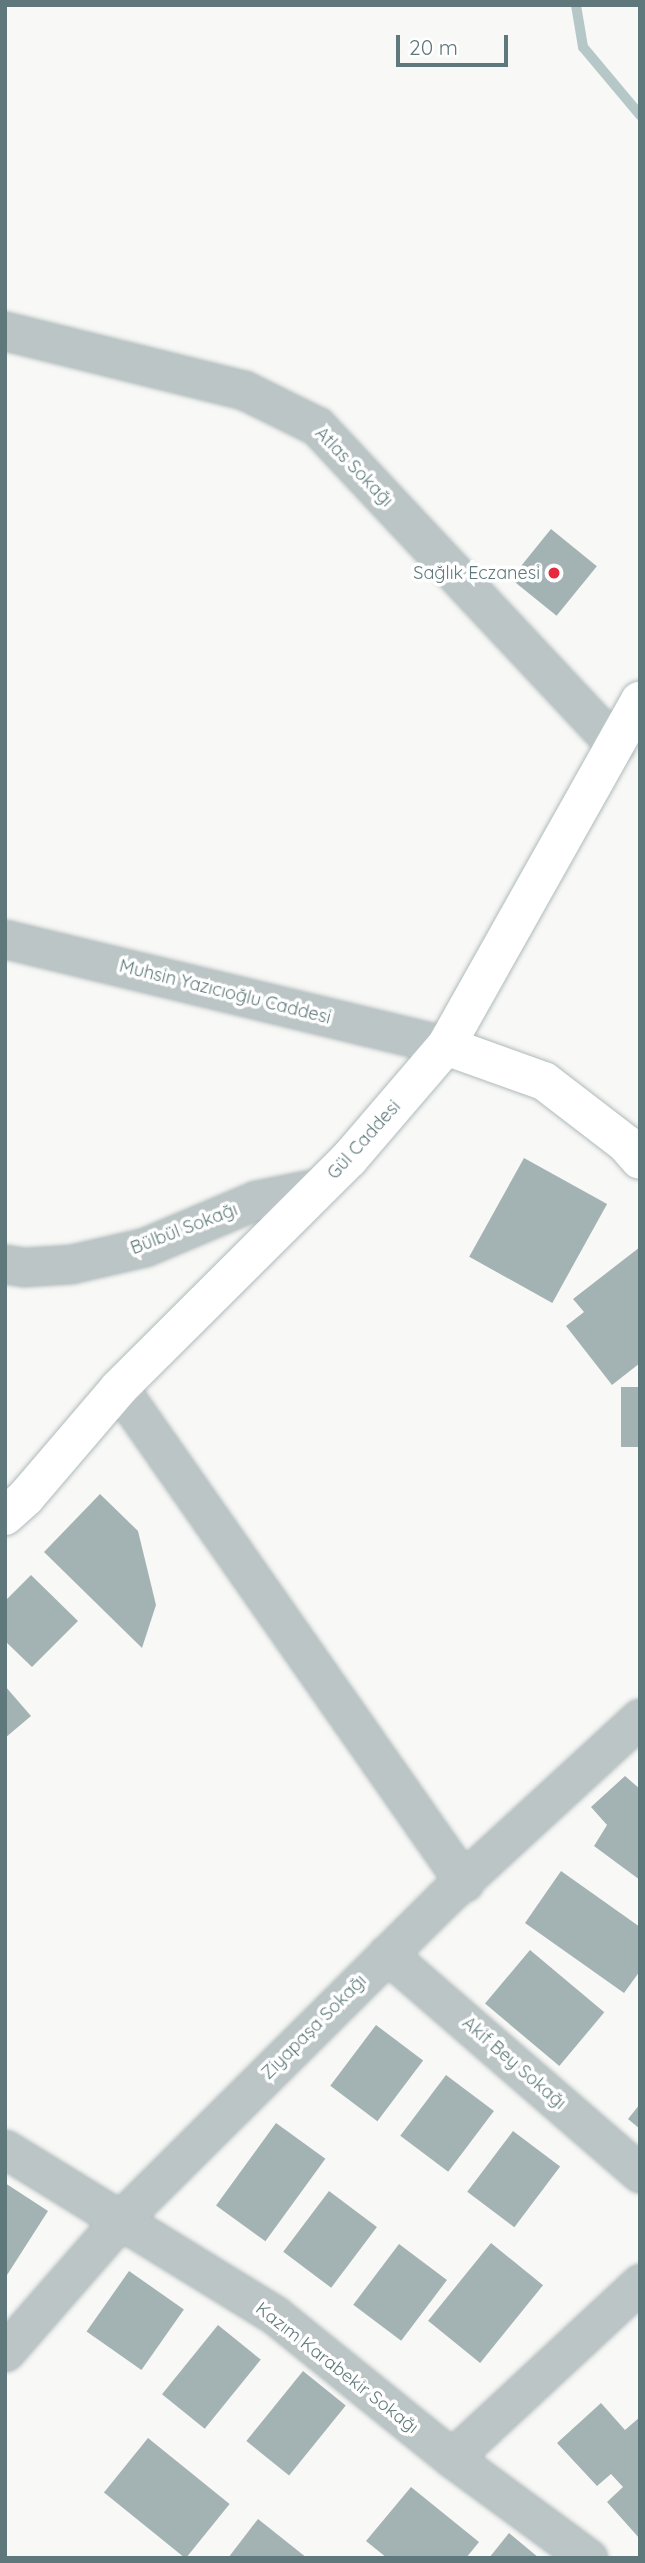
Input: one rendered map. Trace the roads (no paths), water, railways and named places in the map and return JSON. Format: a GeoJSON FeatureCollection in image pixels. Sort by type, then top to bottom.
{"type":"FeatureCollection","features":[{"type":"Feature","properties":{"kind":"street","name":"Atlas Sokağı"},"geometry":{"type":"LineString","coordinates":[[5,331],[244,390],[317,426],[632,720]]}},
{"type":"Feature","properties":{"kind":"street","name":"Gül Caddesi"},"geometry":{"type":"LineString","coordinates":[[5,1516],[26,1497],[119,1388],[349,1159],[446,1046],[632,720]]}},
{"type":"Feature","properties":{"kind":"street","name":"Muhsin Yazıcıoğlu Caddesi"},"geometry":{"type":"LineString","coordinates":[[5,939],[446,1046]]}},
{"type":"Feature","properties":{"kind":"street"},"geometry":{"type":"LineString","coordinates":[[446,1046],[544,1081],[626,1144],[640,1160]]}},
{"type":"Feature","properties":{"kind":"street","name":"Bülbül Sokağı"},"geometry":{"type":"LineString","coordinates":[[5,1264],[24,1267],[71,1264],[145,1247],[256,1200],[320,1187]]}},
{"type":"Feature","properties":{"kind":"street"},"geometry":{"type":"LineString","coordinates":[[119,1388],[464,1882]]}},
{"type":"Feature","properties":{"kind":"street","name":"Ziyapaşa Sokağı"},"geometry":{"type":"LineString","coordinates":[[5,2352],[120,2220],[387,1954],[640,1718]]}},
{"type":"Feature","properties":{"kind":"street","name":"Akif Bey Sokağı"},"geometry":{"type":"LineString","coordinates":[[387,1954],[640,2173]]}},
{"type":"Feature","properties":{"kind":"street","name":"Kazım Karabekir Sokağı"},"geometry":{"type":"LineString","coordinates":[[5,2149],[276,2316],[452,2458],[588,2558]]}},
{"type":"Feature","properties":{"kind":"street"},"geometry":{"type":"LineString","coordinates":[[452,2458],[640,2283]]}},
{"type":"Feature","properties":{"kind":"waterway"},"geometry":{"type":"LineString","coordinates":[[576,5],[583,47],[640,115]]}},
{"type":"Feature","properties":{"kind":"place","name":"Sağlık Eczanesi"},"geometry":{"type":"Point","coordinates":[554,573]}}]}
